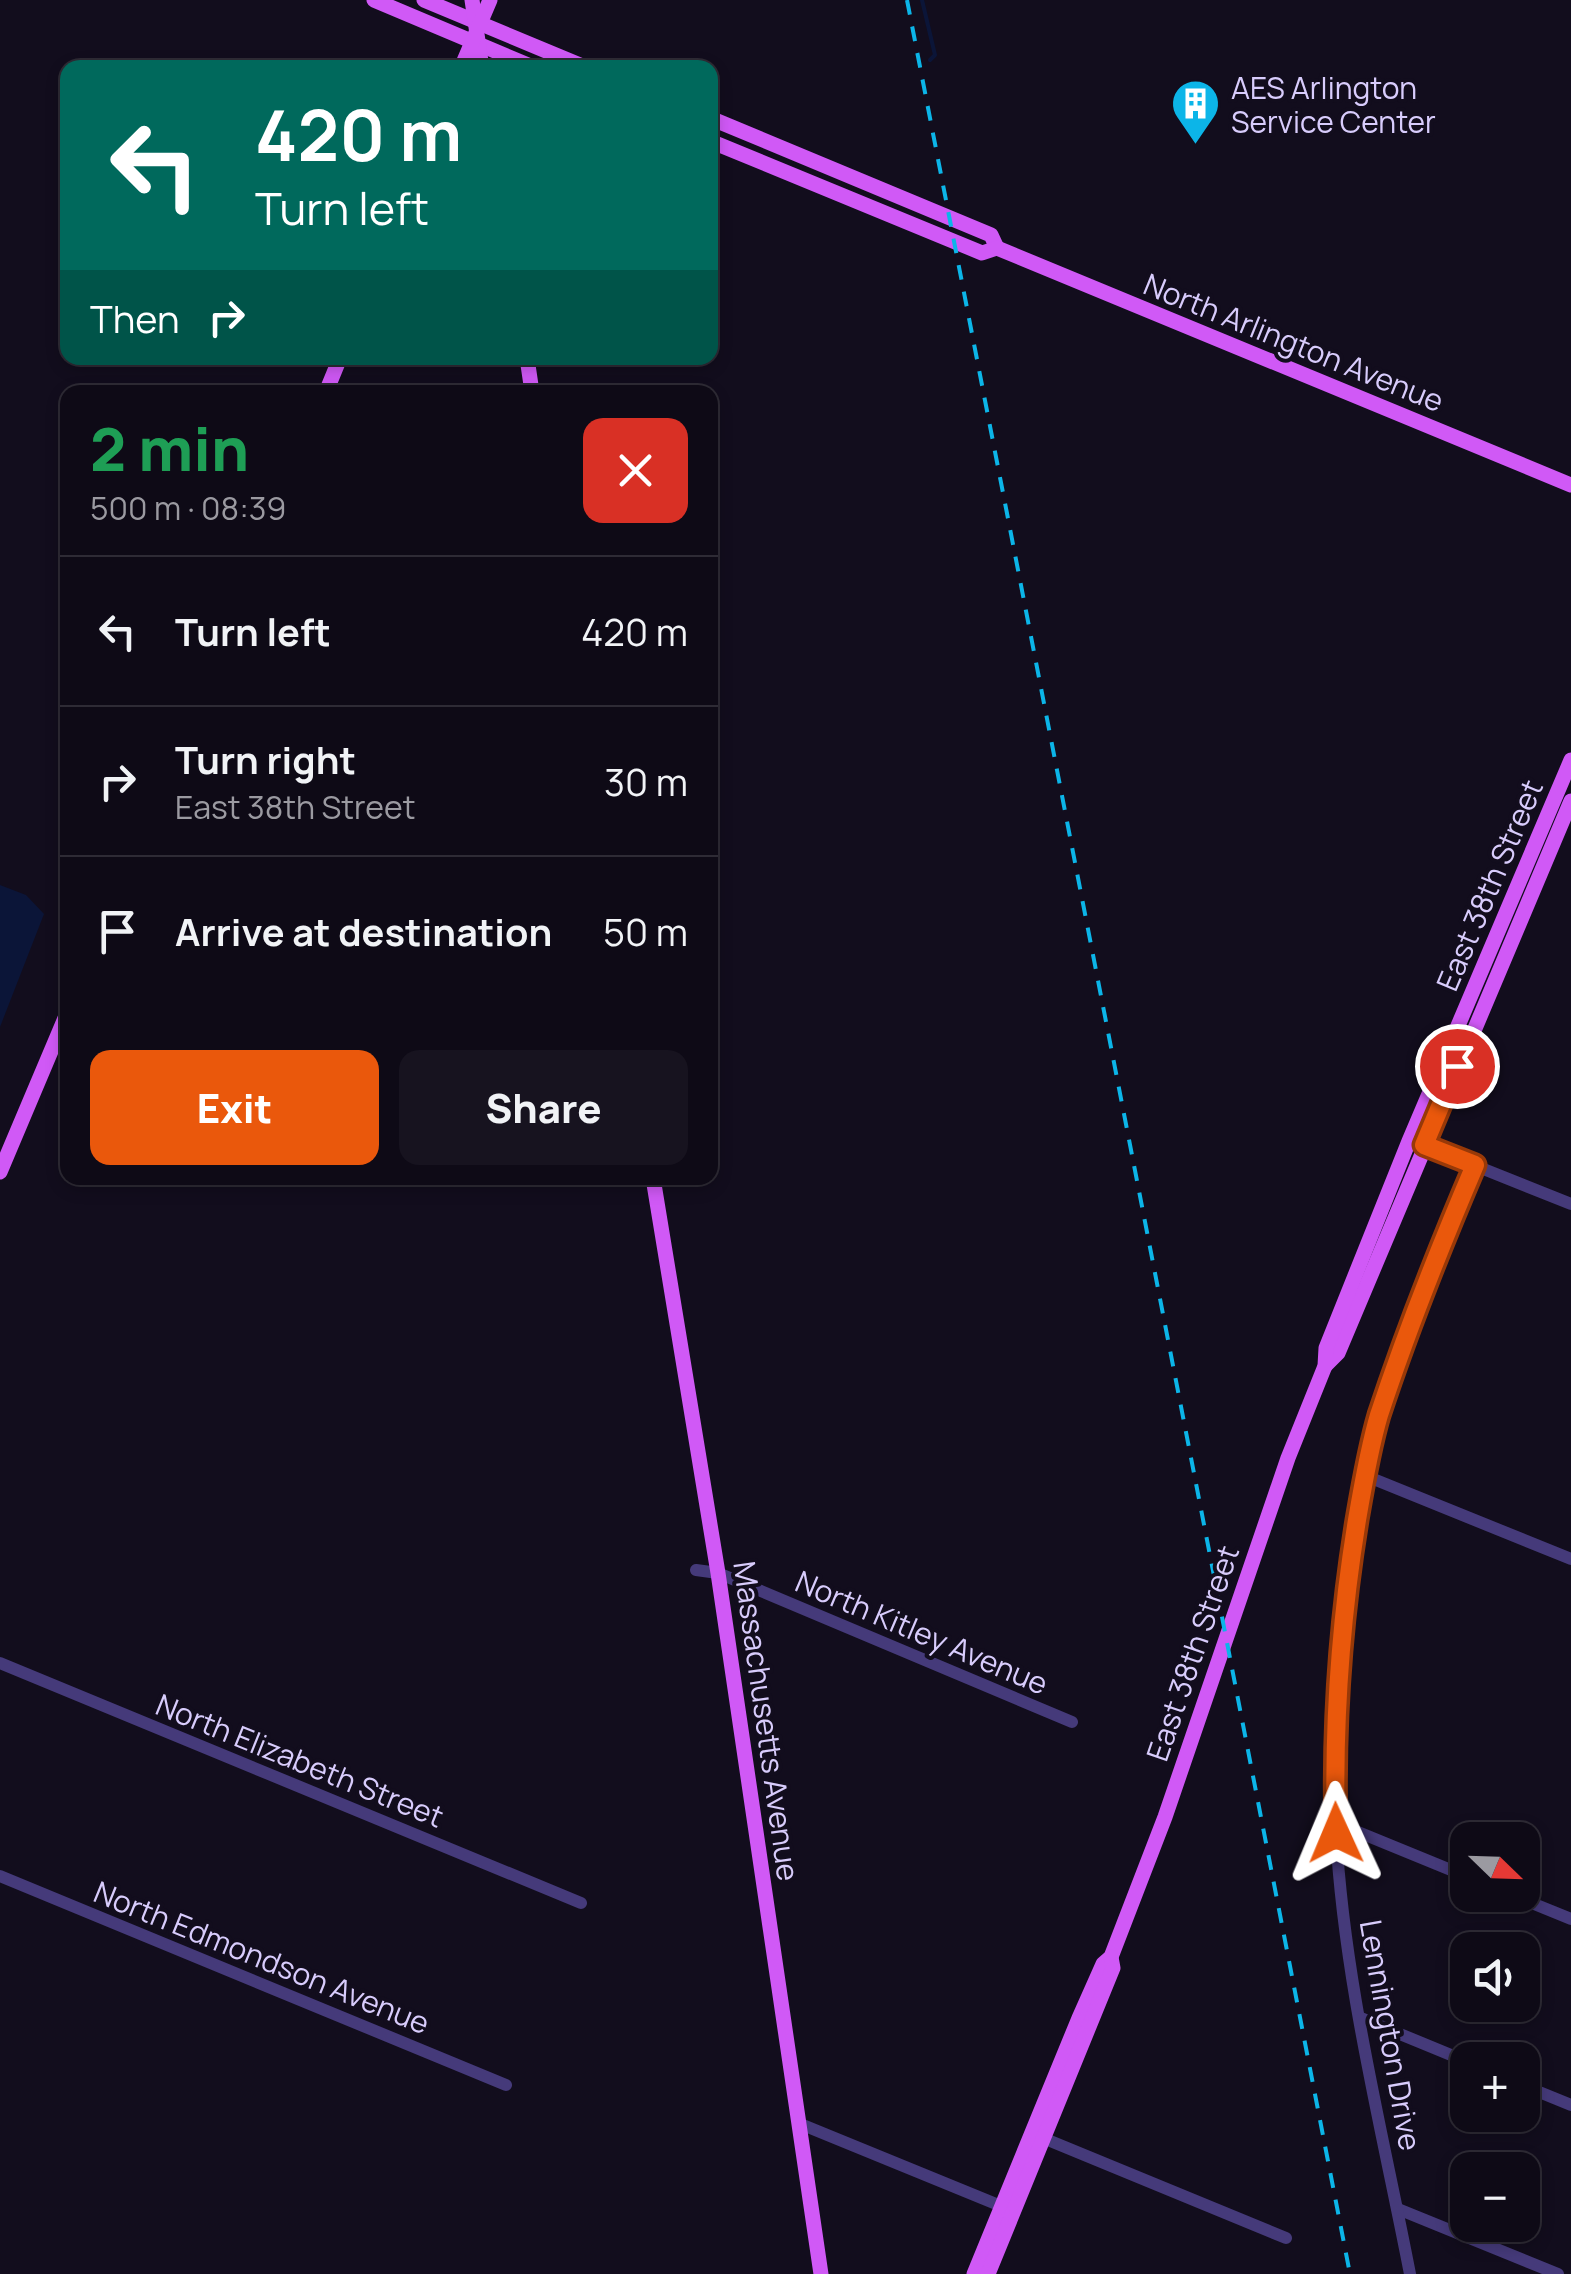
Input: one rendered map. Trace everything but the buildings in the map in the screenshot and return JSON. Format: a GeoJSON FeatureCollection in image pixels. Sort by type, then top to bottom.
{"type":"FeatureCollection","features":[{"type":"Feature","properties":{"kind":"main road"},"geometry":{"type":"LineString","coordinates":[[374,0],[562,60]]}},
{"type":"Feature","properties":{"kind":"main road"},"geometry":{"type":"LineString","coordinates":[[424,0],[521,60]]}},
{"type":"Feature","properties":{"kind":"main road"},"geometry":{"type":"LineString","coordinates":[[472,0],[481,60]]}},
{"type":"Feature","properties":{"kind":"main road"},"geometry":{"type":"LineString","coordinates":[[465,60],[490,0]]}},
{"type":"Feature","properties":{"kind":"main road","name":"North Arlington Avenue"},"geometry":{"type":"LineString","coordinates":[[718,121],[992,235],[997,248]]}},
{"type":"Feature","properties":{"kind":"main road","name":"North Arlington Avenue"},"geometry":{"type":"LineString","coordinates":[[718,143],[982,253],[997,248],[1571,486]]}},
{"type":"Feature","properties":{"kind":"main road","name":"East 38th Street"},"geometry":{"type":"LineString","coordinates":[[1416,1143],[1571,760]]}},
{"type":"Feature","properties":{"kind":"main road","name":"East 38th Street"},"geometry":{"type":"LineString","coordinates":[[974,2274],[1096,1978],[1110,1957],[1194,1735],[1251,1565],[1325,1366],[1326,1348],[1571,801]]}},
{"type":"Feature","properties":{"kind":"main road"},"geometry":{"type":"LineString","coordinates":[[0,1172],[60,1029]]}},
{"type":"Feature","properties":{"kind":"main road","name":"Massachusetts Avenue"},"geometry":{"type":"LineString","coordinates":[[654,1185],[718,1573],[821,2274]]}},
{"type":"Feature","properties":{"kind":"main road","name":"East 38th Street"},"geometry":{"type":"LineString","coordinates":[[988,2274],[1113,1968],[1110,1957]]}},
{"type":"Feature","properties":{"kind":"street"},"geometry":{"type":"LineString","coordinates":[[1416,1143],[1571,1204]]}},
{"type":"Feature","properties":{"kind":"street","name":"Lennington Drive"},"geometry":{"type":"LineString","coordinates":[[1410,2274],[1344,1923],[1336,1823],[1340,1647],[1379,1416],[1403,1344],[1475,1165]]}},
{"type":"Feature","properties":{"kind":"street"},"geometry":{"type":"LineString","coordinates":[[1366,1476],[1571,1560]]}},
{"type":"Feature","properties":{"kind":"street","name":"North Kitley Avenue"},"geometry":{"type":"LineString","coordinates":[[696,1570],[718,1573],[1072,1722]]}},
{"type":"Feature","properties":{"kind":"street","name":"North Elizabeth Street"},"geometry":{"type":"LineString","coordinates":[[0,1662],[581,1903]]}},
{"type":"Feature","properties":{"kind":"street"},"geometry":{"type":"LineString","coordinates":[[1336,1823],[1450,1870]]}},
{"type":"Feature","properties":{"kind":"street","name":"North Edmondson Avenue"},"geometry":{"type":"LineString","coordinates":[[0,1876],[506,2085]]}},
{"type":"Feature","properties":{"kind":"street"},"geometry":{"type":"LineString","coordinates":[[1540,1906],[1571,1919]]}},
{"type":"Feature","properties":{"kind":"street"},"geometry":{"type":"LineString","coordinates":[[1361,2018],[1450,2055]]}},
{"type":"Feature","properties":{"kind":"street"},"geometry":{"type":"LineString","coordinates":[[1540,2092],[1571,2105]]}},
{"type":"Feature","properties":{"kind":"street"},"geometry":{"type":"LineString","coordinates":[[798,2122],[1001,2206]]}},
{"type":"Feature","properties":{"kind":"street"},"geometry":{"type":"LineString","coordinates":[[1042,2138],[1286,2238]]}},
{"type":"Feature","properties":{"kind":"street"},"geometry":{"type":"LineString","coordinates":[[1398,2209],[1558,2274]]}},
{"type":"Feature","properties":{"kind":"water"},"geometry":{"type":"Polygon","coordinates":[[[0,885],[26,895],[44,914],[0,1027],[0,885]]]}},
{"type":"Feature","properties":{"kind":"waterway"},"geometry":{"type":"LineString","coordinates":[[922,0],[935,55],[930,60]]}},
{"type":"Feature","properties":{"kind":"railway"},"geometry":{"type":"LineString","coordinates":[[907,0],[1350,2274]]}},
{"type":"Feature","properties":{"kind":"place","name":"AES Arlington Service Center"},"geometry":{"type":"Point","coordinates":[1196,146]}},
{"type":"Feature","properties":{"kind":"route"},"geometry":{"type":"LineString","coordinates":[[1336,1833],[1340,1647],[1367,1466],[1379,1416],[1414,1311],[1475,1165],[1424,1145],[1457,1066]]}}]}
